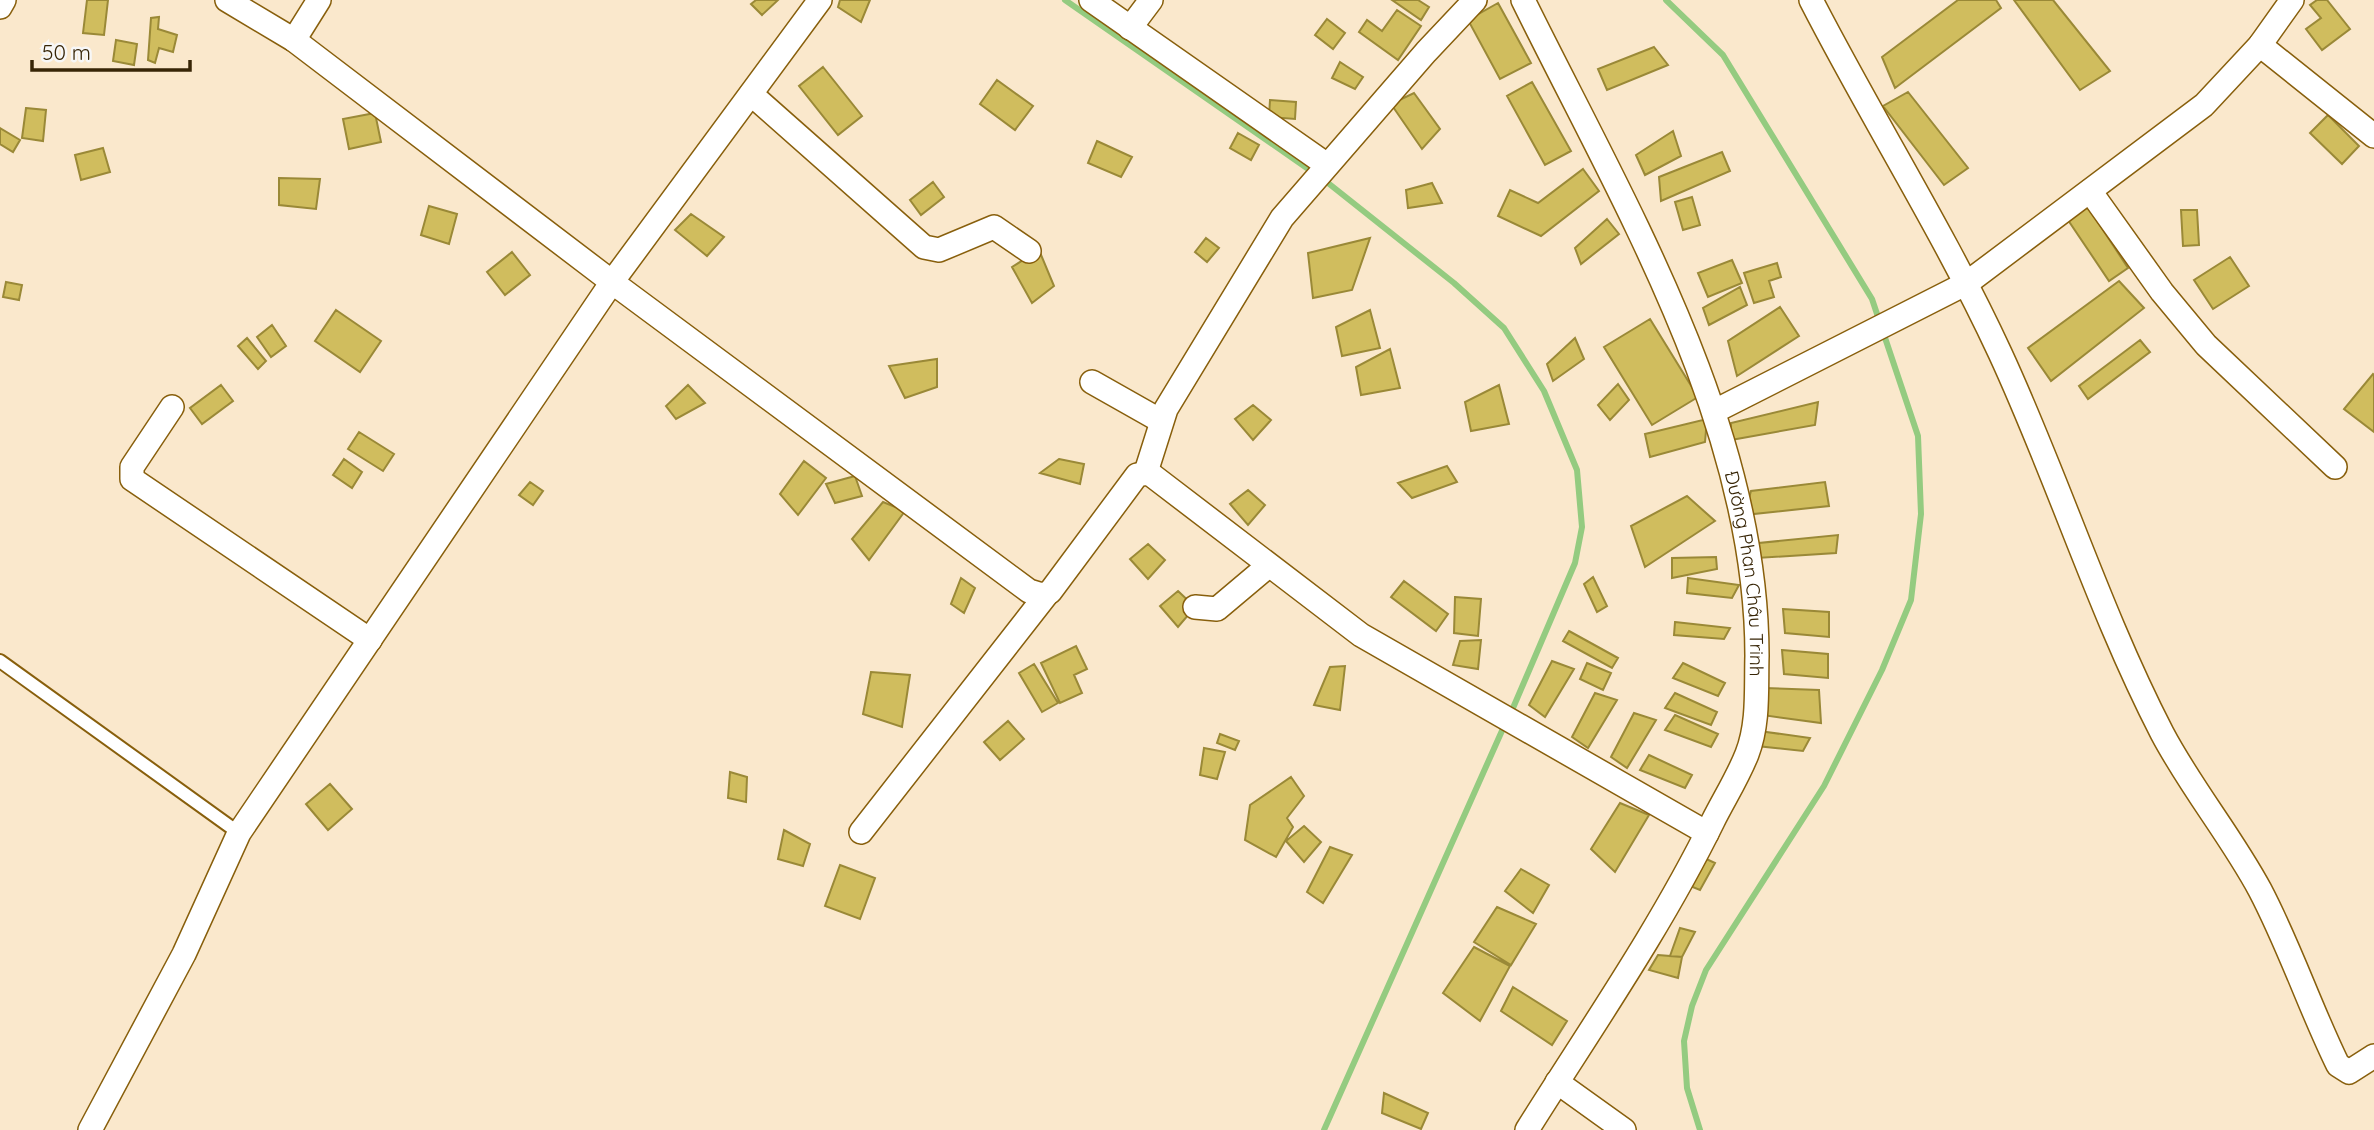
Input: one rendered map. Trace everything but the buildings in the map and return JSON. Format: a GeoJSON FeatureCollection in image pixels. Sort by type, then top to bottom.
{"type":"FeatureCollection","features":[{"type":"Feature","properties":{"kind":"street"},"geometry":{"type":"LineString","coordinates":[[0,7],[4,0]]}},
{"type":"Feature","properties":{"kind":"street"},"geometry":{"type":"LineString","coordinates":[[227,0],[294,40],[612,282],[1028,591],[1047,594]]}},
{"type":"Feature","properties":{"kind":"street"},"geometry":{"type":"LineString","coordinates":[[294,40],[319,0]]}},
{"type":"Feature","properties":{"kind":"street"},"geometry":{"type":"LineString","coordinates":[[90,1130],[184,954],[239,833],[612,282],[820,0]]}},
{"type":"Feature","properties":{"kind":"street"},"geometry":{"type":"LineString","coordinates":[[1091,0],[1326,167]]}},
{"type":"Feature","properties":{"kind":"street"},"geometry":{"type":"LineString","coordinates":[[1130,27],[1151,0]]}},
{"type":"Feature","properties":{"kind":"street"},"geometry":{"type":"LineString","coordinates":[[1146,472],[1161,421],[1252,263],[1282,218],[1475,0]]}},
{"type":"Feature","properties":{"kind":"street","name":"Đường Phan Châu Trinh"},"geometry":{"type":"LineString","coordinates":[[1522,0],[1666,290],[1714,411],[1737,494],[1757,620],[1756,719],[1747,754],[1682,884],[1527,1130]]}},
{"type":"Feature","properties":{"kind":"street"},"geometry":{"type":"LineString","coordinates":[[1811,0],[1967,283],[2002,357],[2094,582],[2162,732],[2197,795],[2259,888],[2297,967],[2338,1065],[2350,1072],[2374,1056]]}},
{"type":"Feature","properties":{"kind":"street"},"geometry":{"type":"LineString","coordinates":[[1714,411],[1967,283],[2204,105],[2260,45],[2292,0]]}},
{"type":"Feature","properties":{"kind":"street"},"geometry":{"type":"LineString","coordinates":[[2260,45],[2374,136]]}},
{"type":"Feature","properties":{"kind":"street"},"geometry":{"type":"LineString","coordinates":[[751,93],[924,247],[939,250],[994,227],[1029,251]]}},
{"type":"Feature","properties":{"kind":"street"},"geometry":{"type":"LineString","coordinates":[[2090,191],[2162,292],[2206,345],[2335,467]]}},
{"type":"Feature","properties":{"kind":"street"},"geometry":{"type":"LineString","coordinates":[[1092,382],[1161,421]]}},
{"type":"Feature","properties":{"kind":"street"},"geometry":{"type":"LineString","coordinates":[[172,407],[132,467],[132,479],[370,640]]}},
{"type":"Feature","properties":{"kind":"street"},"geometry":{"type":"LineString","coordinates":[[861,832],[1138,475],[1146,472]]}},
{"type":"Feature","properties":{"kind":"street"},"geometry":{"type":"LineString","coordinates":[[1146,472],[1361,635],[1707,833]]}},
{"type":"Feature","properties":{"kind":"street"},"geometry":{"type":"LineString","coordinates":[[1195,607],[1217,609],[1268,566]]}},
{"type":"Feature","properties":{"kind":"street"},"geometry":{"type":"LineString","coordinates":[[1557,1082],[1624,1130]]}},
{"type":"Feature","properties":{"kind":"lane"},"geometry":{"type":"LineString","coordinates":[[0,661],[239,833]]}},
{"type":"Feature","properties":{"kind":"waterway"},"geometry":{"type":"LineString","coordinates":[[1065,0],[1314,173]]}},
{"type":"Feature","properties":{"kind":"waterway"},"geometry":{"type":"LineString","coordinates":[[1666,0],[1723,55],[1872,299],[1918,436],[1921,514],[1911,600],[1882,670],[1824,786],[1706,970],[1692,1006],[1684,1041],[1687,1088],[1700,1130]]}},
{"type":"Feature","properties":{"kind":"waterway"},"geometry":{"type":"LineString","coordinates":[[1323,179],[1454,283],[1504,328],[1544,391],[1577,470],[1582,527],[1575,563],[1510,715]]}},
{"type":"Feature","properties":{"kind":"waterway"},"geometry":{"type":"LineString","coordinates":[[1324,1130],[1505,724]]}}]}
